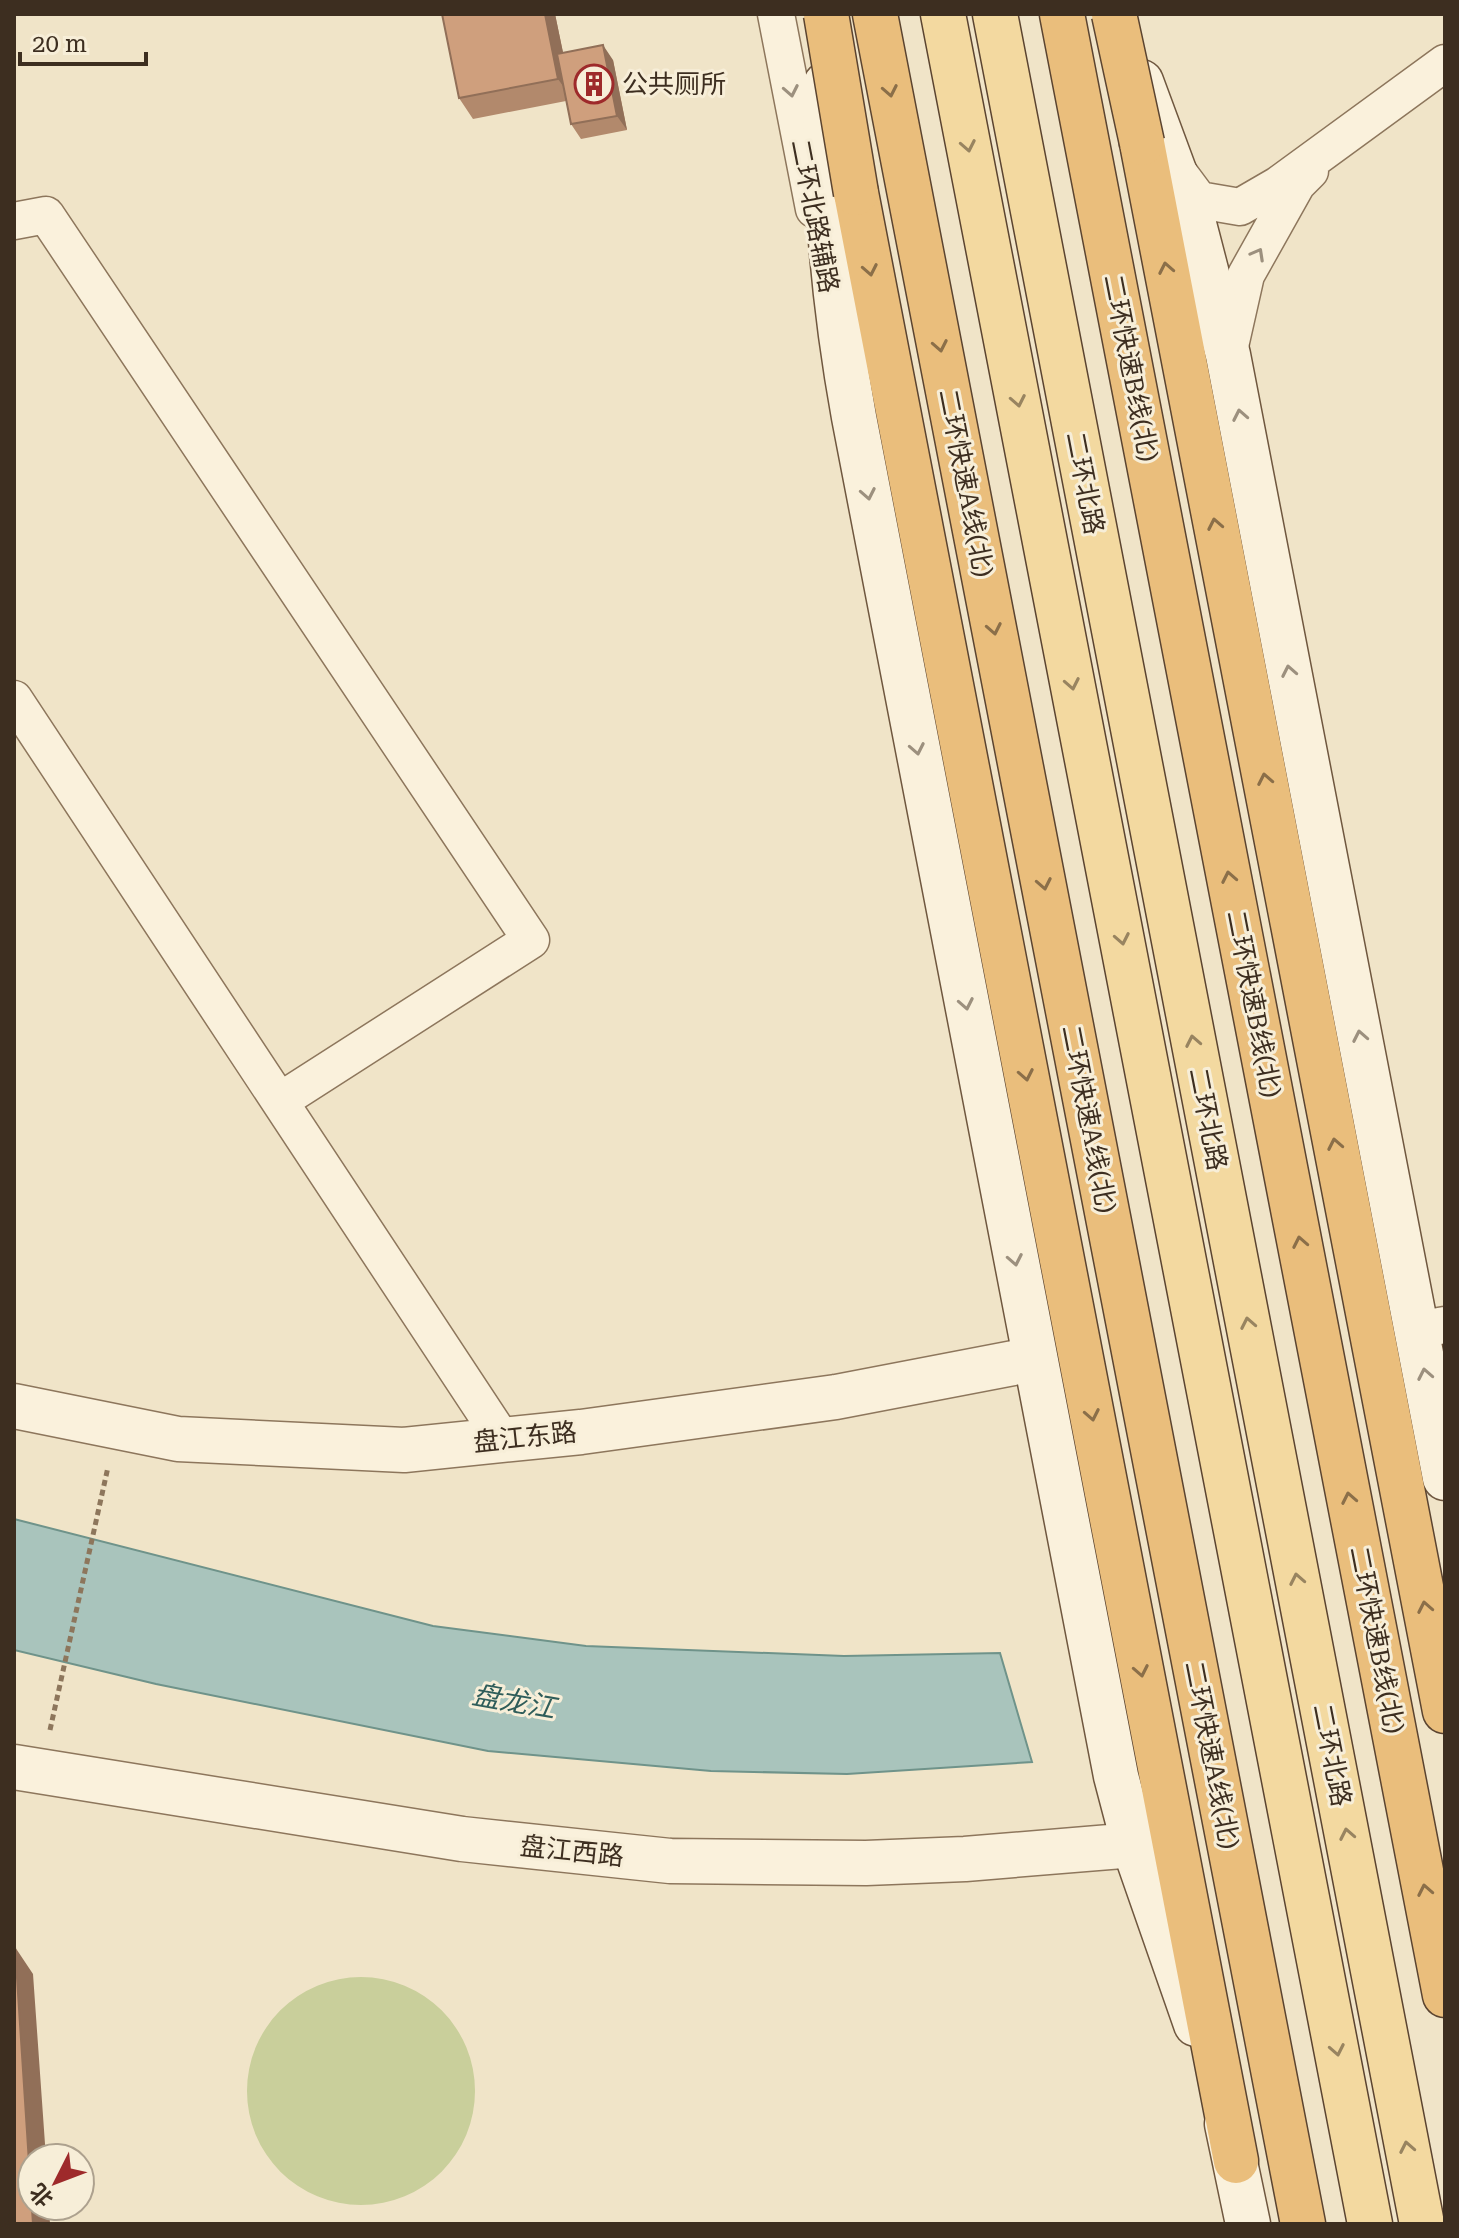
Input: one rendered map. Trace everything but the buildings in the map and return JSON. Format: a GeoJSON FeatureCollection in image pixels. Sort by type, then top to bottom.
{"type":"FeatureCollection","features":[{"type":"Feature","properties":{"kind":"highway"},"geometry":{"type":"LineString","coordinates":[[827,14],[848,152],[1236,2161]]}},
{"type":"Feature","properties":{"kind":"highway","name":"二环快速A线(北)"},"geometry":{"type":"LineString","coordinates":[[875,14],[1303,2224]]}},
{"type":"Feature","properties":{"kind":"highway","name":"二环快速B线(北)"},"geometry":{"type":"LineString","coordinates":[[1062,14],[1445,1995]]}},
{"type":"Feature","properties":{"kind":"highway"},"geometry":{"type":"LineString","coordinates":[[1113,14],[1142,143],[1445,1711]]}},
{"type":"Feature","properties":{"kind":"main road"},"geometry":{"type":"LineString","coordinates":[[827,14],[827,198],[840,341],[854,417],[1116,1776],[1134,1845],[1206,2053],[1236,2161],[1248,2224]]}},
{"type":"Feature","properties":{"kind":"main road","name":"二环北路"},"geometry":{"type":"LineString","coordinates":[[943,14],[1370,2224]]}},
{"type":"Feature","properties":{"kind":"main road","name":"二环北路"},"geometry":{"type":"LineString","coordinates":[[995,14],[1422,2224]]}},
{"type":"Feature","properties":{"kind":"main road"},"geometry":{"type":"LineString","coordinates":[[1113,14],[1173,165],[1213,291],[1228,355],[1431,1328],[1445,1478]]}},
{"type":"Feature","properties":{"kind":"main road","name":"盘江东路"},"geometry":{"type":"LineString","coordinates":[[14,1406],[178,1439],[404,1450],[581,1432],[836,1397],[1034,1359]]}},
{"type":"Feature","properties":{"kind":"main road","name":"盘江西路"},"geometry":{"type":"LineString","coordinates":[[14,1767],[462,1839],[670,1861],[866,1863],[965,1859],[1134,1845]]}},
{"type":"Feature","properties":{"kind":"street","name":"二环北路辅路"},"geometry":{"type":"LineString","coordinates":[[776,14],[854,417]]}},
{"type":"Feature","properties":{"kind":"street"},"geometry":{"type":"LineString","coordinates":[[1135,14],[1173,165],[1199,200],[1240,207],[1278,185],[1445,63]]}},
{"type":"Feature","properties":{"kind":"street"},"geometry":{"type":"LineString","coordinates":[[1228,355],[1246,275],[1297,184],[1345,137]]}},
{"type":"Feature","properties":{"kind":"street"},"geometry":{"type":"LineString","coordinates":[[14,221],[46,215],[531,940],[280,1101]]}},
{"type":"Feature","properties":{"kind":"street"},"geometry":{"type":"LineString","coordinates":[[14,699],[503,1440]]}},
{"type":"Feature","properties":{"kind":"path"},"geometry":{"type":"LineString","coordinates":[[60,1685],[103,1491]]}},
{"type":"Feature","properties":{"kind":"green space"},"geometry":{"type":"Polygon","coordinates":[[[361,1977],[404,1986],[424,1996],[441,2011],[456,2028],[466,2048],[475,2091],[466,2134],[456,2154],[441,2171],[424,2186],[404,2196],[361,2205],[318,2196],[298,2186],[281,2171],[266,2154],[256,2134],[247,2091],[256,2048],[266,2028],[281,2011],[298,1996],[318,1986],[361,1977]]]}},
{"type":"Feature","properties":{"kind":"water","name":"盘龙江"},"geometry":{"type":"Polygon","coordinates":[[[14,1519],[433,1626],[586,1646],[844,1656],[1000,1653],[1032,1762],[847,1774],[711,1771],[488,1751],[156,1684],[14,1650],[14,1519]]]}},
{"type":"Feature","properties":{"kind":"place","name":"公共厕所"},"geometry":{"type":"Point","coordinates":[594,84]}}]}
